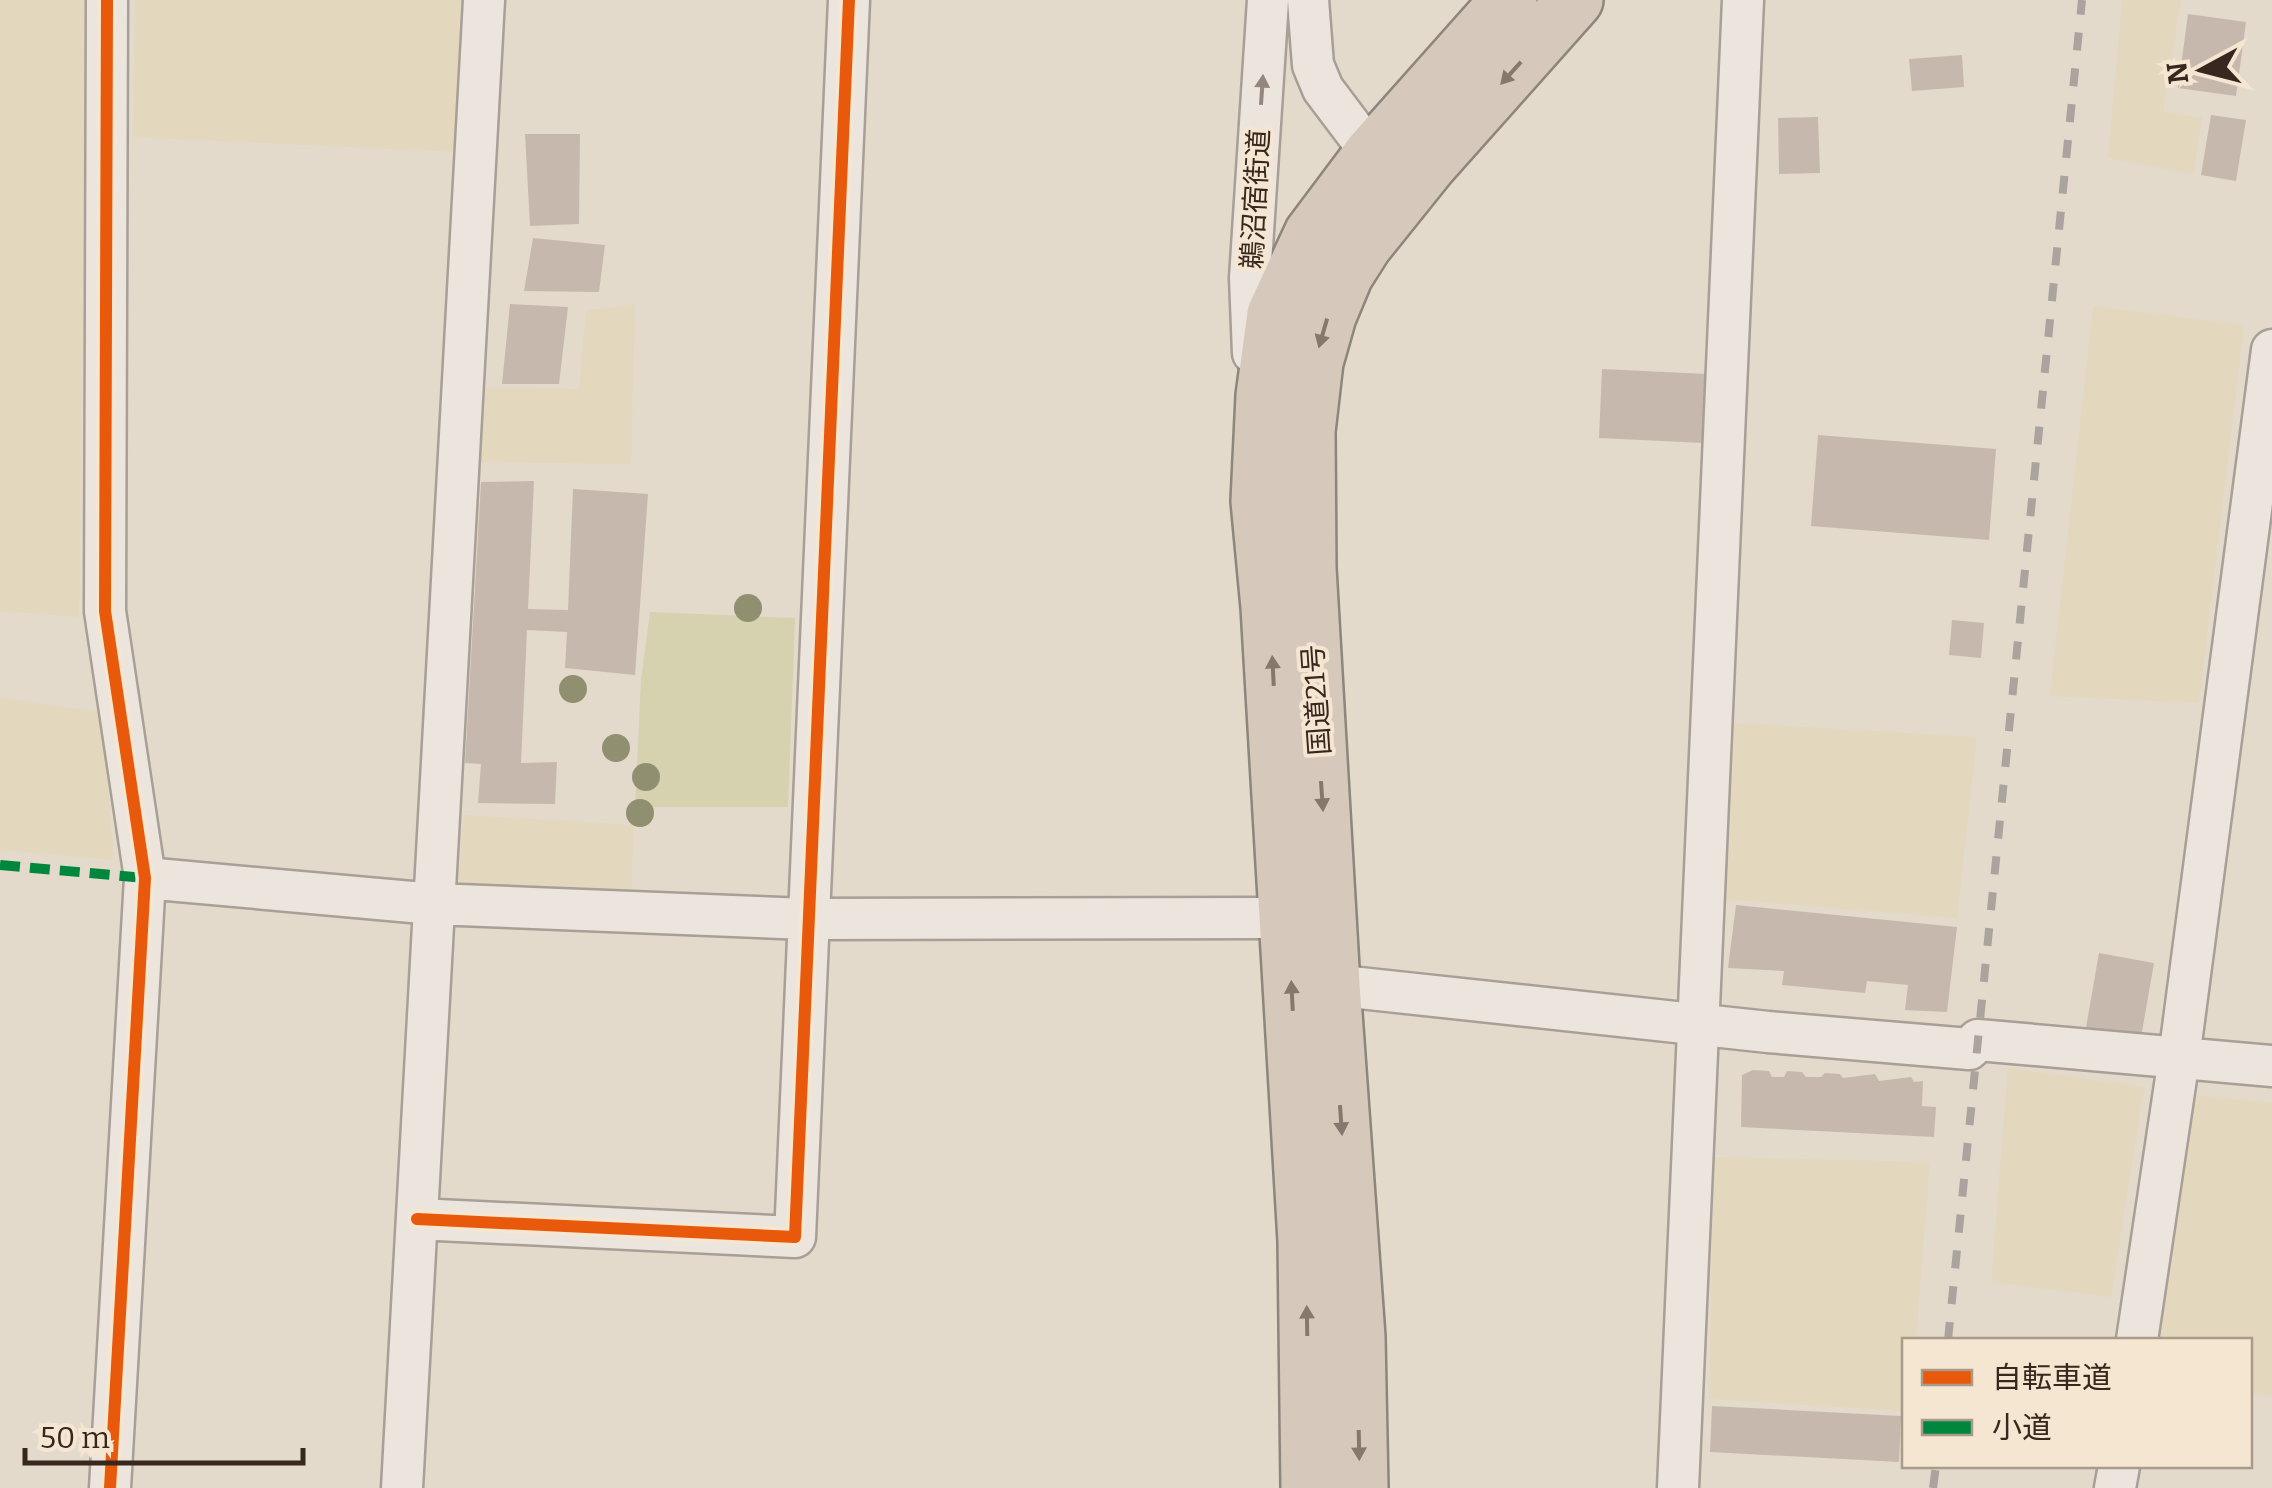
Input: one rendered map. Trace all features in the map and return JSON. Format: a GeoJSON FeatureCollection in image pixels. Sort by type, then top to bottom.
{"type":"FeatureCollection","features":[{"type":"Feature","properties":{"kind":"highway","name":"国道21号"},"geometry":{"type":"LineString","coordinates":[[1309,1488],[1306,1241],[1269,607],[1259,501],[1264,396],[1275,314],[1312,234],[1372,154],[1510,0]]}},
{"type":"Feature","properties":{"kind":"highway","name":"国道21号"},"geometry":{"type":"LineString","coordinates":[[1360,1488],[1357,1336],[1308,568],[1307,431],[1315,362],[1345,275],[1364,245],[1429,164],[1575,0]]}},
{"type":"Feature","properties":{"kind":"street"},"geometry":{"type":"LineString","coordinates":[[106,0],[105,611],[145,878],[110,1488]]}},
{"type":"Feature","properties":{"kind":"street"},"geometry":{"type":"LineString","coordinates":[[402,1488],[484,0]]}},
{"type":"Feature","properties":{"kind":"street"},"geometry":{"type":"LineString","coordinates":[[417,1218],[794,1237],[849,0]]}},
{"type":"Feature","properties":{"kind":"street","name":"鵜沼宿街道"},"geometry":{"type":"LineString","coordinates":[[1264,396],[1253,360],[1250,278],[1268,0]]}},
{"type":"Feature","properties":{"kind":"street"},"geometry":{"type":"LineString","coordinates":[[1308,0],[1313,65],[1323,89],[1372,154],[1364,245]]}},
{"type":"Feature","properties":{"kind":"street"},"geometry":{"type":"LineString","coordinates":[[1678,1488],[1743,0]]}},
{"type":"Feature","properties":{"kind":"street"},"geometry":{"type":"LineString","coordinates":[[2137,1338],[2179,1058],[2272,350]]}},
{"type":"Feature","properties":{"kind":"street"},"geometry":{"type":"LineString","coordinates":[[145,878],[434,904],[808,918],[1288,918]]}},
{"type":"Feature","properties":{"kind":"street"},"geometry":{"type":"LineString","coordinates":[[1332,984],[1968,1050],[1978,1040],[2272,1066]]}},
{"type":"Feature","properties":{"kind":"shaded area"},"geometry":{"type":"Polygon","coordinates":[[[0,0],[87,0],[79,617],[0,611],[0,0]]]}},
{"type":"Feature","properties":{"kind":"shaded area"},"geometry":{"type":"Polygon","coordinates":[[[135,0],[464,0],[456,152],[133,137],[135,0]]]}},
{"type":"Feature","properties":{"kind":"shaded area"},"geometry":{"type":"Polygon","coordinates":[[[2122,0],[2181,0],[2163,111],[2202,118],[2193,174],[2108,158],[2122,0]]]}},
{"type":"Feature","properties":{"kind":"shaded area"},"geometry":{"type":"Polygon","coordinates":[[[635,305],[631,464],[478,462],[483,388],[579,389],[586,310],[635,305]]]}},
{"type":"Feature","properties":{"kind":"shaded area"},"geometry":{"type":"Polygon","coordinates":[[[2093,306],[2244,325],[2199,703],[2050,696],[2093,306]]]}},
{"type":"Feature","properties":{"kind":"shaded area"},"geometry":{"type":"Polygon","coordinates":[[[650,612],[795,618],[788,807],[635,807],[641,681],[650,612]]]}},
{"type":"Feature","properties":{"kind":"shaded area"},"geometry":{"type":"Polygon","coordinates":[[[0,698],[101,712],[114,860],[0,850],[0,698]]]}},
{"type":"Feature","properties":{"kind":"shaded area"},"geometry":{"type":"Polygon","coordinates":[[[1733,723],[1977,737],[1957,918],[1721,899],[1733,723]]]}},
{"type":"Feature","properties":{"kind":"shaded area"},"geometry":{"type":"Polygon","coordinates":[[[464,815],[634,825],[631,896],[457,893],[464,815]]]}},
{"type":"Feature","properties":{"kind":"shaded area"},"geometry":{"type":"Polygon","coordinates":[[[2008,1068],[2144,1087],[2111,1297],[1991,1282],[2008,1068]]]}},
{"type":"Feature","properties":{"kind":"shaded area"},"geometry":{"type":"Polygon","coordinates":[[[2193,1095],[2272,1103],[2272,1396],[2252,1393],[2252,1338],[2160,1338],[2193,1095]]]}},
{"type":"Feature","properties":{"kind":"shaded area"},"geometry":{"type":"Polygon","coordinates":[[[1714,1157],[1930,1162],[1916,1338],[1902,1338],[1902,1411],[1709,1399],[1714,1157]]]}},
{"type":"Feature","properties":{"kind":"building"},"geometry":{"type":"Polygon","coordinates":[[[2188,14],[2246,22],[2236,96],[2178,88],[2188,14]]]}},
{"type":"Feature","properties":{"kind":"building"},"geometry":{"type":"Polygon","coordinates":[[[1962,55],[1964,87],[1912,91],[1909,59],[1962,55]]]}},
{"type":"Feature","properties":{"kind":"building"},"geometry":{"type":"Polygon","coordinates":[[[2211,115],[2246,120],[2236,181],[2201,175],[2211,115]]]}},
{"type":"Feature","properties":{"kind":"building"},"geometry":{"type":"Polygon","coordinates":[[[1818,117],[1820,173],[1779,174],[1778,118],[1818,117]]]}},
{"type":"Feature","properties":{"kind":"building"},"geometry":{"type":"Polygon","coordinates":[[[525,134],[580,134],[579,224],[530,226],[525,134]]]}},
{"type":"Feature","properties":{"kind":"building"},"geometry":{"type":"Polygon","coordinates":[[[533,238],[605,245],[599,292],[524,291],[533,238]]]}},
{"type":"Feature","properties":{"kind":"building"},"geometry":{"type":"Polygon","coordinates":[[[510,304],[568,307],[559,384],[502,384],[510,304]]]}},
{"type":"Feature","properties":{"kind":"building"},"geometry":{"type":"Polygon","coordinates":[[[1602,369],[1707,374],[1704,443],[1599,438],[1602,369]]]}},
{"type":"Feature","properties":{"kind":"building"},"geometry":{"type":"Polygon","coordinates":[[[1818,435],[1996,449],[1989,540],[1811,526],[1818,435]]]}},
{"type":"Feature","properties":{"kind":"building"},"geometry":{"type":"Polygon","coordinates":[[[534,481],[528,609],[568,610],[573,489],[648,494],[635,675],[565,668],[567,632],[527,630],[521,763],[557,762],[555,804],[478,803],[481,764],[465,763],[481,482],[534,481]]]}},
{"type":"Feature","properties":{"kind":"building"},"geometry":{"type":"Polygon","coordinates":[[[1952,620],[1984,623],[1981,658],[1949,655],[1952,620]]]}},
{"type":"Feature","properties":{"kind":"building"},"geometry":{"type":"Polygon","coordinates":[[[1736,905],[1957,927],[1947,1012],[1905,1010],[1908,985],[1867,981],[1865,993],[1782,985],[1784,971],[1728,968],[1736,905]]]}},
{"type":"Feature","properties":{"kind":"building"},"geometry":{"type":"Polygon","coordinates":[[[2099,953],[2154,963],[2139,1049],[2084,1039],[2099,953]]]}},
{"type":"Feature","properties":{"kind":"building"},"geometry":{"type":"Polygon","coordinates":[[[1753,1070],[1769,1071],[1772,1077],[1784,1077],[1787,1071],[1802,1072],[1806,1077],[1821,1077],[1825,1073],[1840,1074],[1843,1078],[1875,1074],[1879,1081],[1911,1077],[1914,1082],[1923,1081],[1922,1106],[1936,1107],[1934,1137],[1741,1127],[1742,1075],[1753,1070]]]}},
{"type":"Feature","properties":{"kind":"building"},"geometry":{"type":"Polygon","coordinates":[[[1712,1406],[1901,1416],[1899,1462],[1710,1452],[1712,1406]]]}},
{"type":"Feature","properties":{"kind":"railway"},"geometry":{"type":"LineString","coordinates":[[1948,1338],[2082,0]]}},
{"type":"Feature","properties":{"kind":"railway"},"geometry":{"type":"LineString","coordinates":[[1933,1488],[1936,1468]]}},
{"type":"Feature","properties":{"kind":"marked path"},"geometry":{"type":"LineString","coordinates":[[0,865],[145,878]]}},
{"type":"Feature","properties":{"kind":"cycle path"},"geometry":{"type":"LineString","coordinates":[[107,0],[105,611],[145,878],[110,1488]]}},
{"type":"Feature","properties":{"kind":"cycle path"},"geometry":{"type":"LineString","coordinates":[[417,1219],[795,1237],[849,0]]}}]}
